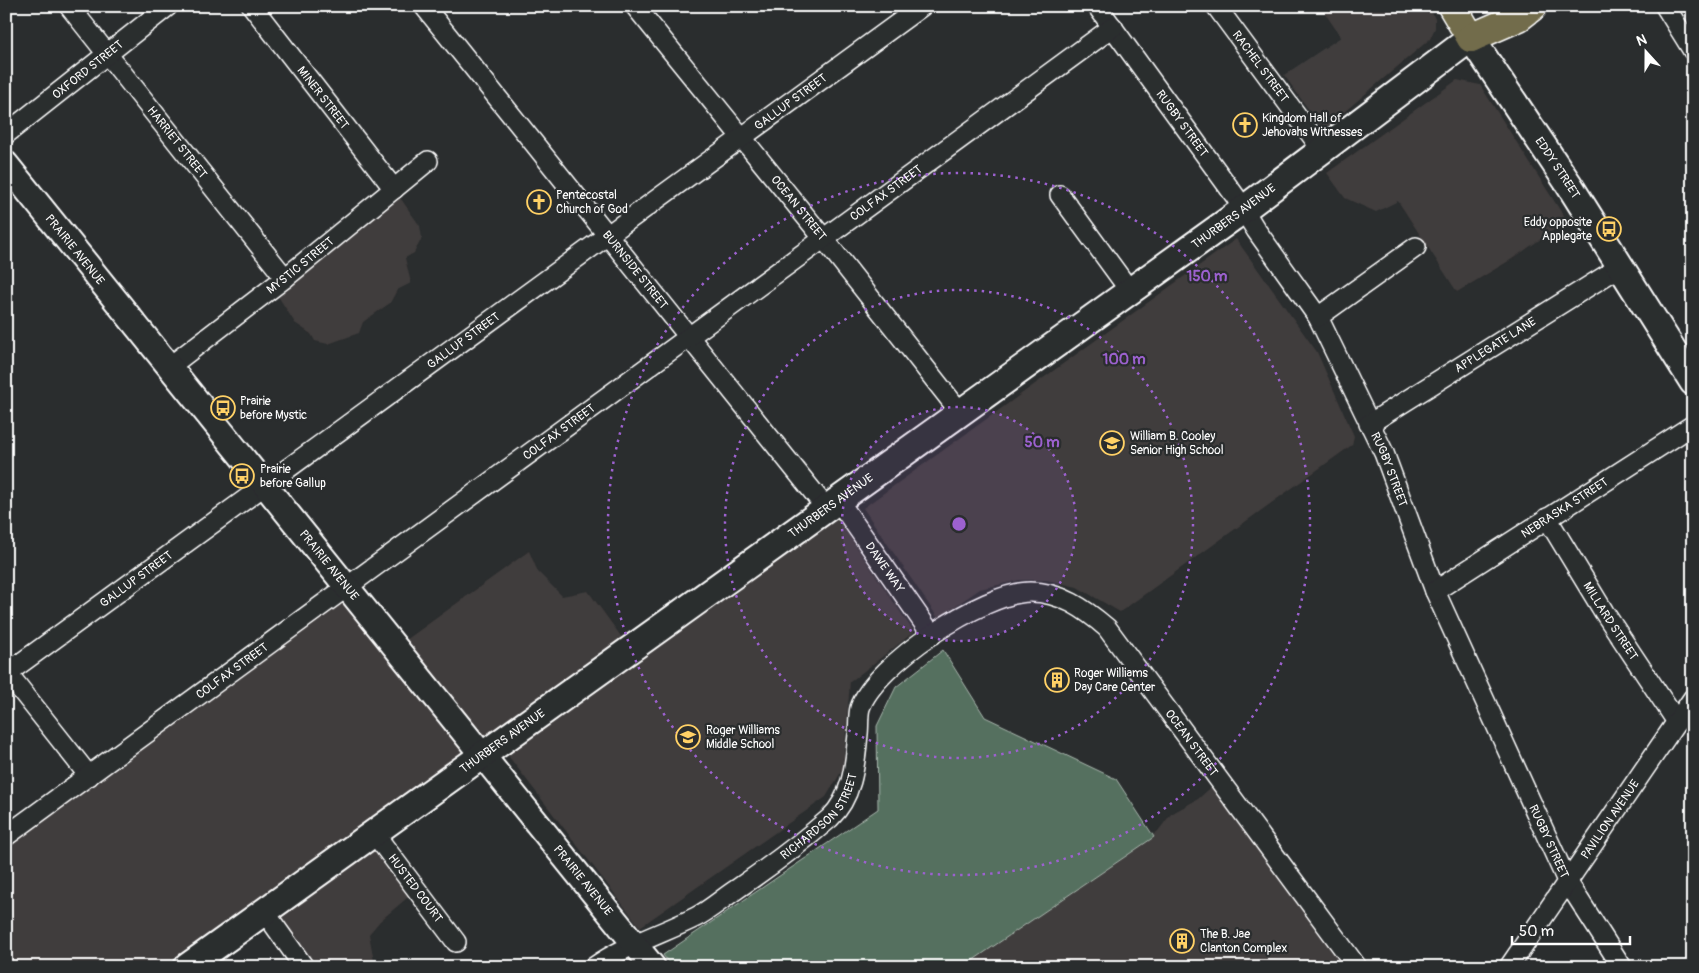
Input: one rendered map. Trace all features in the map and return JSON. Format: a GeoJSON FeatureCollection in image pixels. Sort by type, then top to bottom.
{"type":"FeatureCollection","features":[{"type":"Feature","properties":{"kind":"main road","name":"EDDY STREET"},"geometry":{"type":"LineString","coordinates":[[1452,6],[1471,38],[1621,266],[1693,382]]}},
{"type":"Feature","properties":{"kind":"main road","name":"THURBERS AVENUE"},"geometry":{"type":"LineString","coordinates":[[187,967],[1244,209],[1471,38],[1498,6]]}},
{"type":"Feature","properties":{"kind":"main road","name":"THURBERS AVENUE"},"geometry":{"type":"LineString","coordinates":[[1471,38],[1518,17],[1533,6]]}},
{"type":"Feature","properties":{"kind":"street","name":"HARRIET STREET"},"geometry":{"type":"LineString","coordinates":[[69,6],[285,278]]}},
{"type":"Feature","properties":{"kind":"street","name":"OXFORD STREET"},"geometry":{"type":"LineString","coordinates":[[6,134],[168,6]]}},
{"type":"Feature","properties":{"kind":"street","name":"MINER STREET"},"geometry":{"type":"LineString","coordinates":[[252,6],[394,189]]}},
{"type":"Feature","properties":{"kind":"street","name":"BURNSIDE STREET"},"geometry":{"type":"LineString","coordinates":[[424,6],[690,337],[832,504]]}},
{"type":"Feature","properties":{"kind":"street","name":"GALLUP STREET"},"geometry":{"type":"LineString","coordinates":[[7,673],[922,6]]}},
{"type":"Feature","properties":{"kind":"street","name":"RUGBY STREET"},"geometry":{"type":"LineString","coordinates":[[1097,6],[1244,209],[1256,230],[1318,317],[1384,453],[1435,591],[1567,880],[1622,967]]}},
{"type":"Feature","properties":{"kind":"street","name":"RACHEL STREET"},"geometry":{"type":"LineString","coordinates":[[1216,6],[1323,151]]}},
{"type":"Feature","properties":{"kind":"street"},"geometry":{"type":"LineString","coordinates":[[1665,6],[1693,51]]}},
{"type":"Feature","properties":{"kind":"street","name":"OCEAN STREET"},"geometry":{"type":"LineString","coordinates":[[645,10],[741,138],[824,239],[960,412]]}},
{"type":"Feature","properties":{"kind":"street","name":"COLFAX STREET"},"geometry":{"type":"LineString","coordinates":[[6,836],[1113,27]]}},
{"type":"Feature","properties":{"kind":"street","name":"MYSTIC STREET"},"geometry":{"type":"LineString","coordinates":[[170,368],[285,278],[428,161]]}},
{"type":"Feature","properties":{"kind":"street","name":"PRAIRIE AVENUE"},"geometry":{"type":"LineString","coordinates":[[6,164],[653,967]]}},
{"type":"Feature","properties":{"kind":"street"},"geometry":{"type":"LineString","coordinates":[[1060,195],[1130,291]]}},
{"type":"Feature","properties":{"kind":"street"},"geometry":{"type":"LineString","coordinates":[[1318,317],[1416,247]]}},
{"type":"Feature","properties":{"kind":"street","name":"APPLEGATE LANE"},"geometry":{"type":"LineString","coordinates":[[1370,424],[1621,266]]}},
{"type":"Feature","properties":{"kind":"street","name":"NEBRASKA STREET"},"geometry":{"type":"LineString","coordinates":[[1435,591],[1693,424]]}},
{"type":"Feature","properties":{"kind":"street","name":"DAWE WAY"},"geometry":{"type":"LineString","coordinates":[[832,504],[932,635]]}},
{"type":"Feature","properties":{"kind":"street","name":"MILLARD STREET"},"geometry":{"type":"LineString","coordinates":[[1547,518],[1604,612],[1676,722]]}},
{"type":"Feature","properties":{"kind":"street","name":"OCEAN STREET"},"geometry":{"type":"LineString","coordinates":[[932,635],[975,607],[1003,595],[1030,592],[1055,596],[1082,607],[1107,628],[1122,646],[1357,967]]}},
{"type":"Feature","properties":{"kind":"street","name":"RICHARDSON STREET"},"geometry":{"type":"LineString","coordinates":[[594,967],[615,952],[636,945],[698,916],[782,857],[832,816],[851,787],[860,708],[872,686],[932,635]]}},
{"type":"Feature","properties":{"kind":"street"},"geometry":{"type":"LineString","coordinates":[[7,673],[89,776]]}},
{"type":"Feature","properties":{"kind":"street","name":"PAVILION AVENUE"},"geometry":{"type":"LineString","coordinates":[[1509,967],[1693,698]]}},
{"type":"Feature","properties":{"kind":"street","name":"HUSTED COURT"},"geometry":{"type":"LineString","coordinates":[[374,833],[456,942]]}},
{"type":"Feature","properties":{"kind":"street"},"geometry":{"type":"LineString","coordinates":[[264,911],[304,967]]}},
{"type":"Feature","properties":{"kind":"shaded area"},"geometry":{"type":"Polygon","coordinates":[[[1320,6],[1429,6],[1435,19],[1435,28],[1430,39],[1323,130],[1284,75],[1341,37],[1320,6]]]}},
{"type":"Feature","properties":{"kind":"shaded area"},"geometry":{"type":"Polygon","coordinates":[[[1457,80],[1480,85],[1567,221],[1512,259],[1457,292],[1398,201],[1376,212],[1345,198],[1327,173],[1457,80]]]}},
{"type":"Feature","properties":{"kind":"shaded area"},"geometry":{"type":"Polygon","coordinates":[[[397,198],[401,199],[420,226],[422,238],[414,253],[405,258],[411,283],[397,290],[390,303],[363,322],[359,333],[328,344],[315,341],[311,334],[295,323],[276,293],[397,198]]]}},
{"type":"Feature","properties":{"kind":"shaded area"},"geometry":{"type":"Polygon","coordinates":[[[1236,239],[1317,352],[1354,436],[1352,445],[1120,612],[1077,587],[1047,580],[1020,580],[980,589],[938,618],[863,508],[1236,239]]]}},
{"type":"Feature","properties":{"kind":"shaded area","name":"Roger Williams Middle School"},"geometry":{"type":"Polygon","coordinates":[[[835,515],[914,632],[850,682],[843,769],[826,797],[640,927],[506,753],[835,515]]]}},
{"type":"Feature","properties":{"kind":"shaded area"},"geometry":{"type":"Polygon","coordinates":[[[529,551],[538,572],[562,596],[588,591],[631,650],[380,833],[414,892],[380,921],[369,934],[374,961],[380,967],[306,967],[269,916],[192,967],[6,967],[6,839],[344,590],[395,648],[529,551]]]}},
{"type":"Feature","properties":{"kind":"shaded area"},"geometry":{"type":"Polygon","coordinates":[[[1218,781],[1356,967],[956,967],[1146,840],[1158,831],[1171,814],[1198,799],[1218,781]]]}},
{"type":"Feature","properties":{"kind":"green space"},"geometry":{"type":"Polygon","coordinates":[[[943,650],[985,717],[1116,779],[1154,837],[963,967],[672,967],[663,955],[878,809],[877,726],[896,687],[943,650]]]}},
{"type":"Feature","properties":{"kind":"place","name":"Kingdom Hall of Jehovahs Witnesses"},"geometry":{"type":"Point","coordinates":[1245,125]}},
{"type":"Feature","properties":{"kind":"place","name":"Pentecostal Church of God"},"geometry":{"type":"Point","coordinates":[539,202]}},
{"type":"Feature","properties":{"kind":"place","name":"Eddy opposite Applegate"},"geometry":{"type":"Point","coordinates":[1609,229]}},
{"type":"Feature","properties":{"kind":"place","name":"Prairie before Mystic"},"geometry":{"type":"Point","coordinates":[223,408]}},
{"type":"Feature","properties":{"kind":"place","name":"William B. Cooley Senior High School"},"geometry":{"type":"Point","coordinates":[1112,443]}},
{"type":"Feature","properties":{"kind":"place","name":"Prairie before Gallup"},"geometry":{"type":"Point","coordinates":[242,476]}},
{"type":"Feature","properties":{"kind":"place","name":"Roger Williams Day Care Center"},"geometry":{"type":"Point","coordinates":[1057,680]}},
{"type":"Feature","properties":{"kind":"place","name":"Roger Williams Middle School"},"geometry":{"type":"Point","coordinates":[688,737]}},
{"type":"Feature","properties":{"kind":"place","name":"The B. Jae Clanton Complex"},"geometry":{"type":"Point","coordinates":[1182,941]}}]}
